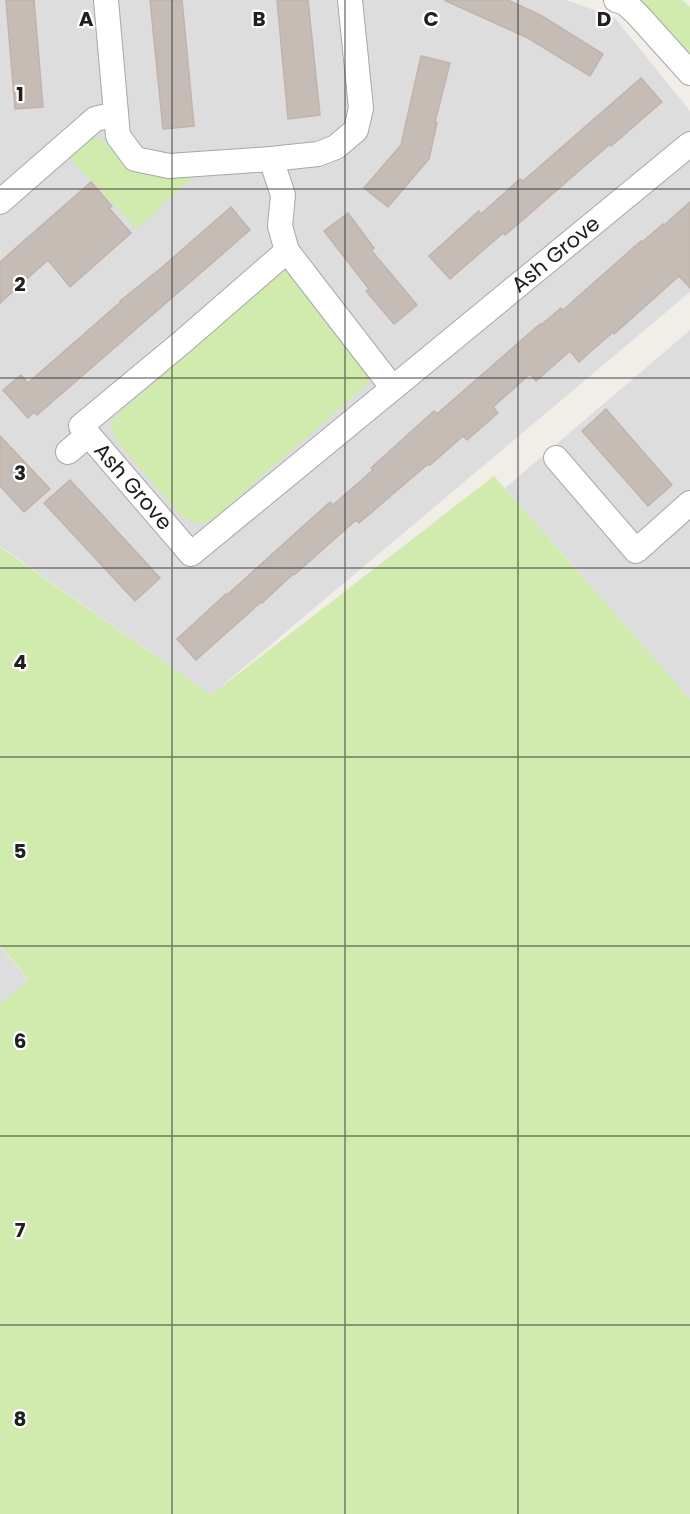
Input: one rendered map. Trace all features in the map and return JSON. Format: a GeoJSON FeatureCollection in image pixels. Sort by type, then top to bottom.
{"type":"FeatureCollection","features":[{"type":"Feature","properties":{"kind":"street"},"geometry":{"type":"LineString","coordinates":[[106,0],[118,136],[135,159],[169,166],[318,154],[336,147],[356,130],[360,108],[350,0]]}},
{"type":"Feature","properties":{"kind":"street"},"geometry":{"type":"LineString","coordinates":[[615,0],[625,3],[690,73]]}},
{"type":"Feature","properties":{"kind":"street"},"geometry":{"type":"LineString","coordinates":[[0,202],[95,119],[116,114]]}},
{"type":"Feature","properties":{"kind":"street","name":"Ash Grove"},"geometry":{"type":"LineString","coordinates":[[287,251],[81,426],[191,554],[690,144]]}},
{"type":"Feature","properties":{"kind":"street"},"geometry":{"type":"LineString","coordinates":[[271,159],[283,195],[280,226],[287,251],[392,387]]}},
{"type":"Feature","properties":{"kind":"street"},"geometry":{"type":"LineString","coordinates":[[68,452],[88,435]]}},
{"type":"Feature","properties":{"kind":"street"},"geometry":{"type":"LineString","coordinates":[[556,458],[636,551],[686,513]]}},
{"type":"Feature","properties":{"kind":"shaded area"},"geometry":{"type":"Polygon","coordinates":[[[0,0],[566,0],[614,17],[690,111],[690,292],[211,695],[0,546],[0,0]]]}},
{"type":"Feature","properties":{"kind":"shaded area"},"geometry":{"type":"Polygon","coordinates":[[[690,330],[690,699],[505,488],[690,330]]]}},
{"type":"Feature","properties":{"kind":"shaded area"},"geometry":{"type":"Polygon","coordinates":[[[0,946],[30,982],[0,1006],[0,946]]]}},
{"type":"Feature","properties":{"kind":"green space"},"geometry":{"type":"Polygon","coordinates":[[[635,0],[683,0],[690,7],[690,58],[635,0]]]}},
{"type":"Feature","properties":{"kind":"green space"},"geometry":{"type":"Polygon","coordinates":[[[93,137],[107,143],[134,165],[150,174],[175,177],[196,174],[137,229],[69,157],[93,137]]]}},
{"type":"Feature","properties":{"kind":"green space"},"geometry":{"type":"Polygon","coordinates":[[[285,268],[373,379],[212,520],[196,524],[182,516],[115,439],[110,423],[285,268]]]}},
{"type":"Feature","properties":{"kind":"green space"},"geometry":{"type":"Polygon","coordinates":[[[494,476],[690,699],[690,1514],[0,1514],[0,1004],[29,980],[0,945],[0,547],[211,695],[494,476]]]}},
{"type":"Feature","properties":{"kind":"building"},"geometry":{"type":"Polygon","coordinates":[[[6,0],[34,0],[43,107],[15,109],[6,0]]]}},
{"type":"Feature","properties":{"kind":"building"},"geometry":{"type":"Polygon","coordinates":[[[150,0],[182,0],[194,126],[163,129],[150,0]]]}},
{"type":"Feature","properties":{"kind":"building"},"geometry":{"type":"Polygon","coordinates":[[[277,0],[308,0],[320,115],[288,119],[277,0]]]}},
{"type":"Feature","properties":{"kind":"building"},"geometry":{"type":"Polygon","coordinates":[[[444,0],[508,0],[542,16],[603,54],[590,76],[528,38],[444,0]]]}},
{"type":"Feature","properties":{"kind":"building"},"geometry":{"type":"Polygon","coordinates":[[[421,56],[450,63],[435,122],[437,123],[429,159],[388,207],[364,188],[401,145],[421,56]]]}},
{"type":"Feature","properties":{"kind":"building"},"geometry":{"type":"Polygon","coordinates":[[[641,78],[662,102],[450,279],[429,256],[479,211],[481,214],[520,179],[523,181],[641,78]]]}},
{"type":"Feature","properties":{"kind":"building"},"geometry":{"type":"Polygon","coordinates":[[[91,182],[112,206],[109,208],[131,233],[70,287],[48,260],[0,303],[0,262],[91,182]]]}},
{"type":"Feature","properties":{"kind":"building"},"geometry":{"type":"Polygon","coordinates":[[[690,202],[690,288],[679,276],[579,362],[570,351],[536,381],[530,374],[493,407],[498,413],[467,440],[463,436],[359,523],[356,520],[196,660],[177,639],[330,502],[333,505],[373,470],[371,468],[434,411],[437,414],[540,324],[561,308],[563,310],[641,241],[664,225],[690,202]]]}},
{"type":"Feature","properties":{"kind":"building"},"geometry":{"type":"Polygon","coordinates":[[[231,207],[250,230],[37,415],[34,412],[28,418],[3,390],[21,375],[28,383],[231,207]]]}},
{"type":"Feature","properties":{"kind":"building"},"geometry":{"type":"Polygon","coordinates":[[[348,213],[374,248],[371,250],[417,305],[394,324],[366,291],[369,289],[324,231],[348,213]]]}},
{"type":"Feature","properties":{"kind":"building"},"geometry":{"type":"Polygon","coordinates":[[[606,409],[672,485],[648,506],[582,431],[606,409]]]}},
{"type":"Feature","properties":{"kind":"building"},"geometry":{"type":"Polygon","coordinates":[[[0,436],[50,489],[24,512],[0,486],[0,436]]]}},
{"type":"Feature","properties":{"kind":"building"},"geometry":{"type":"Polygon","coordinates":[[[70,480],[160,578],[135,601],[44,503],[70,480]]]}}]}
